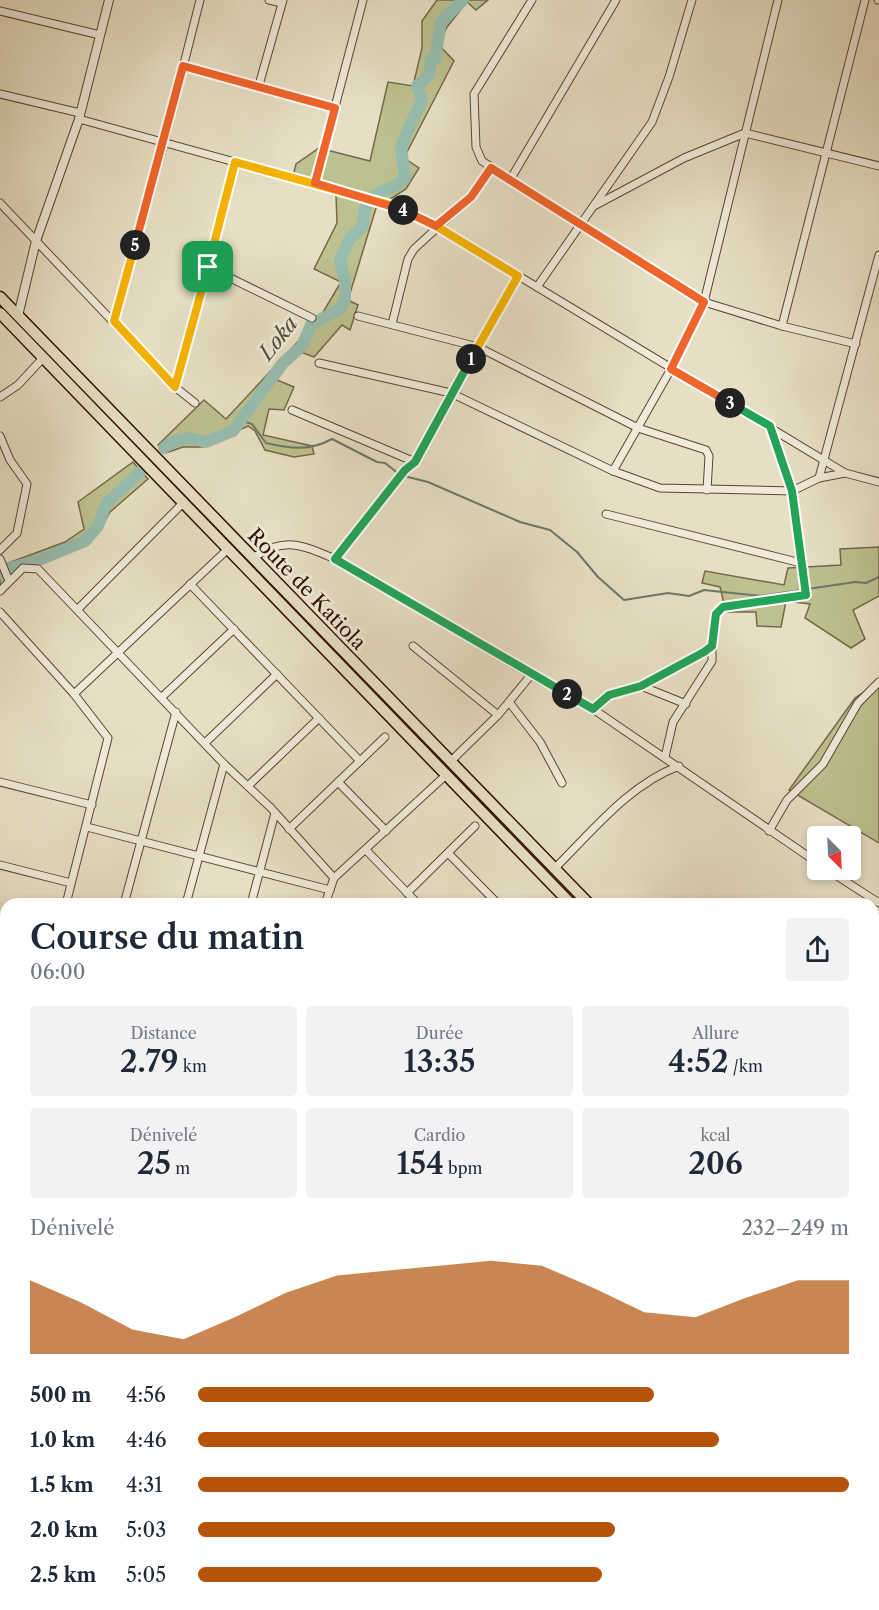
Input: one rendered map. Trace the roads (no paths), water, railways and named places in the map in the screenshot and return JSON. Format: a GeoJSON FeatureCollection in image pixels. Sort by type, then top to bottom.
{"type":"FeatureCollection","features":[{"type":"Feature","properties":{"kind":"highway","name":"Route de Katiola"},"geometry":{"type":"LineString","coordinates":[[0,297],[583,898]]}},
{"type":"Feature","properties":{"kind":"highway","name":"Route de Katiola"},"geometry":{"type":"LineString","coordinates":[[0,313],[565,898]]}},
{"type":"Feature","properties":{"kind":"street"},"geometry":{"type":"LineString","coordinates":[[18,316],[36,241],[79,116],[109,0]]}},
{"type":"Feature","properties":{"kind":"street"},"geometry":{"type":"LineString","coordinates":[[114,321],[164,142],[200,0]]}},
{"type":"Feature","properties":{"kind":"street"},"geometry":{"type":"LineString","coordinates":[[259,85],[283,2],[269,0]]}},
{"type":"Feature","properties":{"kind":"street"},"geometry":{"type":"LineString","coordinates":[[315,183],[363,0]]}},
{"type":"Feature","properties":{"kind":"street"},"geometry":{"type":"LineString","coordinates":[[532,0],[474,94],[476,147],[482,161],[704,302],[782,326],[856,344]]}},
{"type":"Feature","properties":{"kind":"street"},"geometry":{"type":"LineString","coordinates":[[510,180],[616,0]]}},
{"type":"Feature","properties":{"kind":"street"},"geometry":{"type":"LineString","coordinates":[[537,287],[652,122],[669,77],[692,0]]}},
{"type":"Feature","properties":{"kind":"street"},"geometry":{"type":"LineString","coordinates":[[613,471],[671,369],[704,302],[778,0]]}},
{"type":"Feature","properties":{"kind":"street"},"geometry":{"type":"LineString","coordinates":[[782,326],[865,0]]}},
{"type":"Feature","properties":{"kind":"street"},"geometry":{"type":"LineString","coordinates":[[0,11],[100,35]]}},
{"type":"Feature","properties":{"kind":"street"},"geometry":{"type":"LineString","coordinates":[[183,66],[259,85],[335,108]]}},
{"type":"Feature","properties":{"kind":"street"},"geometry":{"type":"LineString","coordinates":[[0,94],[394,206],[436,226],[671,369],[823,458],[844,473],[879,482]]}},
{"type":"Feature","properties":{"kind":"street"},"geometry":{"type":"LineString","coordinates":[[592,208],[684,158],[745,133],[879,166]]}},
{"type":"Feature","properties":{"kind":"street"},"geometry":{"type":"LineString","coordinates":[[175,387],[235,162]]}},
{"type":"Feature","properties":{"kind":"street"},"geometry":{"type":"LineString","coordinates":[[392,324],[408,259],[414,249],[436,226],[471,197],[491,168]]}},
{"type":"Feature","properties":{"kind":"street"},"geometry":{"type":"LineString","coordinates":[[0,202],[175,387],[195,403]]}},
{"type":"Feature","properties":{"kind":"street"},"geometry":{"type":"LineString","coordinates":[[819,478],[879,255]]}},
{"type":"Feature","properties":{"kind":"street"},"geometry":{"type":"LineString","coordinates":[[208,267],[312,318]]}},
{"type":"Feature","properties":{"kind":"street"},"geometry":{"type":"LineString","coordinates":[[335,559],[399,481],[405,470],[415,462],[451,393],[518,276]]}},
{"type":"Feature","properties":{"kind":"street"},"geometry":{"type":"LineString","coordinates":[[358,316],[478,347],[638,428],[706,450],[709,456],[707,490]]}},
{"type":"Feature","properties":{"kind":"street"},"geometry":{"type":"LineString","coordinates":[[0,397],[18,385],[43,358]]}},
{"type":"Feature","properties":{"kind":"street"},"geometry":{"type":"LineString","coordinates":[[319,363],[451,393],[613,471],[660,488],[792,491],[819,478],[844,473]]}},
{"type":"Feature","properties":{"kind":"street"},"geometry":{"type":"LineString","coordinates":[[292,410],[415,462]]}},
{"type":"Feature","properties":{"kind":"street"},"geometry":{"type":"LineString","coordinates":[[665,757],[673,723],[712,661],[716,614],[723,607],[803,597],[806,593],[792,491],[770,426]]}},
{"type":"Feature","properties":{"kind":"street"},"geometry":{"type":"LineString","coordinates":[[0,436],[9,460],[27,484],[17,533],[0,550]]}},
{"type":"Feature","properties":{"kind":"street"},"geometry":{"type":"LineString","coordinates":[[78,609],[183,503]]}},
{"type":"Feature","properties":{"kind":"street"},"geometry":{"type":"LineString","coordinates":[[606,514],[801,563]]}},
{"type":"Feature","properties":{"kind":"street"},"geometry":{"type":"LineString","coordinates":[[253,558],[271,546],[291,545],[309,548],[335,559],[593,709],[807,856]]}},
{"type":"Feature","properties":{"kind":"street"},"geometry":{"type":"LineString","coordinates":[[75,694],[228,549]]}},
{"type":"Feature","properties":{"kind":"street"},"geometry":{"type":"LineString","coordinates":[[0,560],[9,581]]}},
{"type":"Feature","properties":{"kind":"street"},"geometry":{"type":"LineString","coordinates":[[0,591],[23,568],[38,569],[206,742],[224,764],[275,813],[334,878]]}},
{"type":"Feature","properties":{"kind":"street"},"geometry":{"type":"LineString","coordinates":[[190,584],[360,761]]}},
{"type":"Feature","properties":{"kind":"street"},"geometry":{"type":"LineString","coordinates":[[0,612],[75,694],[108,738],[68,898]]}},
{"type":"Feature","properties":{"kind":"street"},"geometry":{"type":"LineString","coordinates":[[0,625],[9,622]]}},
{"type":"Feature","properties":{"kind":"street"},"geometry":{"type":"LineString","coordinates":[[162,697],[234,629]]}},
{"type":"Feature","properties":{"kind":"street"},"geometry":{"type":"LineString","coordinates":[[413,646],[498,715]]}},
{"type":"Feature","properties":{"kind":"street"},"geometry":{"type":"LineString","coordinates":[[593,709],[609,695],[641,686],[712,646]]}},
{"type":"Feature","properties":{"kind":"street"},"geometry":{"type":"LineString","coordinates":[[206,742],[277,674]]}},
{"type":"Feature","properties":{"kind":"street"},"geometry":{"type":"LineString","coordinates":[[450,762],[498,715],[531,675]]}},
{"type":"Feature","properties":{"kind":"street"},"geometry":{"type":"LineString","coordinates":[[769,831],[787,800],[823,764],[858,703],[879,682]]}},
{"type":"Feature","properties":{"kind":"street"},"geometry":{"type":"LineString","coordinates":[[641,686],[686,704]]}},
{"type":"Feature","properties":{"kind":"street"},"geometry":{"type":"LineString","coordinates":[[509,702],[540,742],[562,783]]}},
{"type":"Feature","properties":{"kind":"street"},"geometry":{"type":"LineString","coordinates":[[126,898],[176,712]]}},
{"type":"Feature","properties":{"kind":"street"},"geometry":{"type":"LineString","coordinates":[[248,786],[319,718]]}},
{"type":"Feature","properties":{"kind":"street"},"geometry":{"type":"LineString","coordinates":[[289,829],[385,737]]}},
{"type":"Feature","properties":{"kind":"street"},"geometry":{"type":"LineString","coordinates":[[188,898],[224,764]]}},
{"type":"Feature","properties":{"kind":"street"},"geometry":{"type":"LineString","coordinates":[[554,868],[636,789],[652,778],[679,766]]}},
{"type":"Feature","properties":{"kind":"street"},"geometry":{"type":"LineString","coordinates":[[327,898],[334,878],[446,775]]}},
{"type":"Feature","properties":{"kind":"street"},"geometry":{"type":"LineString","coordinates":[[0,782],[92,805]]}},
{"type":"Feature","properties":{"kind":"street"},"geometry":{"type":"LineString","coordinates":[[338,782],[386,831]]}},
{"type":"Feature","properties":{"kind":"street"},"geometry":{"type":"LineString","coordinates":[[252,898],[275,813]]}},
{"type":"Feature","properties":{"kind":"street"},"geometry":{"type":"LineString","coordinates":[[407,893],[475,826]]}},
{"type":"Feature","properties":{"kind":"street"},"geometry":{"type":"LineString","coordinates":[[87,827],[330,890]]}},
{"type":"Feature","properties":{"kind":"street"},"geometry":{"type":"LineString","coordinates":[[366,850],[412,898]]}},
{"type":"Feature","properties":{"kind":"street"},"geometry":{"type":"LineString","coordinates":[[449,854],[492,898]]}},
{"type":"Feature","properties":{"kind":"street"},"geometry":{"type":"LineString","coordinates":[[0,865],[71,884]]}},
{"type":"Feature","properties":{"kind":"street"},"geometry":{"type":"LineString","coordinates":[[843,880],[871,898]]}},
{"type":"Feature","properties":{"kind":"waterway","name":"Loka"},"geometry":{"type":"LineString","coordinates":[[164,448],[172,442],[189,438],[206,442],[233,431],[283,363],[302,346],[311,325],[341,308],[345,299],[345,281],[340,260],[349,240],[363,226],[364,213],[371,198],[405,178],[401,147],[422,99],[417,86],[429,75],[431,59],[435,59],[441,22],[463,0]]}},
{"type":"Feature","properties":{"kind":"waterway"},"geometry":{"type":"LineString","coordinates":[[242,421],[252,424],[266,443],[300,448],[316,446],[332,439],[377,462],[385,463],[399,474]]}},
{"type":"Feature","properties":{"kind":"waterway"},"geometry":{"type":"LineString","coordinates":[[0,574],[3,570],[39,560],[85,541],[98,526],[106,504],[142,470]]}},
{"type":"Feature","properties":{"kind":"waterway"},"geometry":{"type":"LineString","coordinates":[[404,476],[428,482],[520,522],[550,530],[577,552],[598,577],[624,600],[668,593],[689,596],[704,590],[761,596],[855,582],[866,583],[879,577]]}}]}
